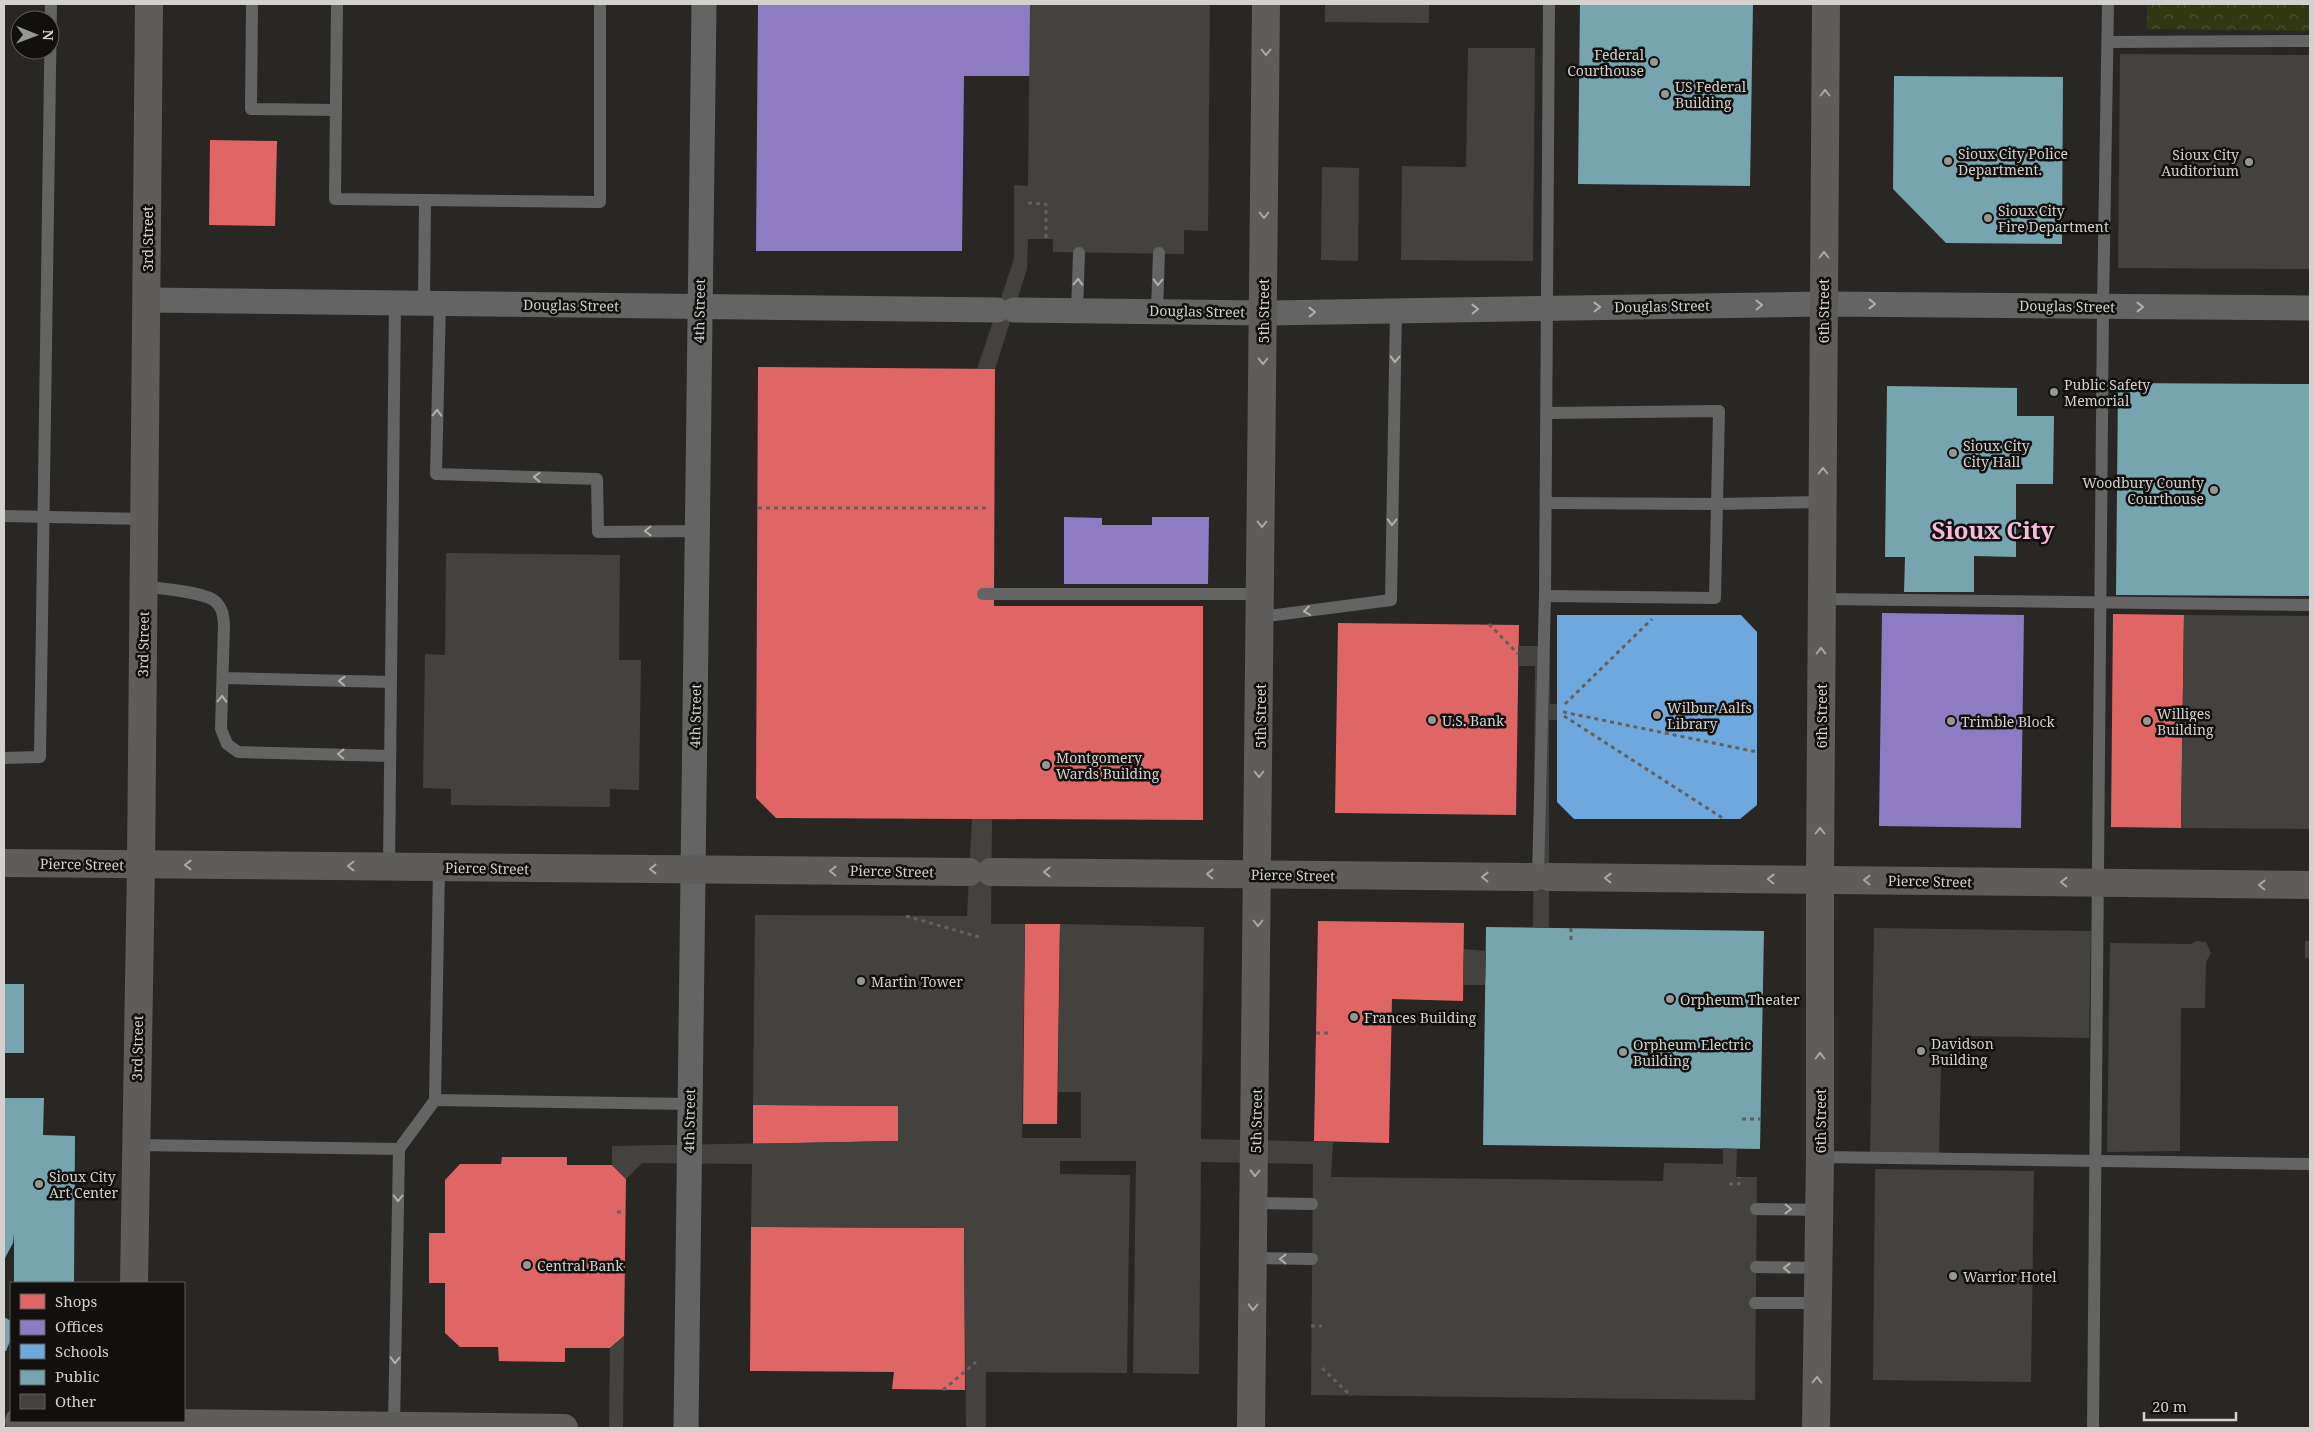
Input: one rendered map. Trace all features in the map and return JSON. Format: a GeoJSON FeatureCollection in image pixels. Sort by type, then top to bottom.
{"type":"FeatureCollection","features":[{"type":"Feature","properties":{"kind":"main road","name":"3rd Street"},"geometry":{"type":"LineString","coordinates":[[134,1282],[141,865],[148,4]]}},
{"type":"Feature","properties":{"kind":"main road","name":"5th Street"},"geometry":{"type":"LineString","coordinates":[[1252,1428],[1266,4]]}},
{"type":"Feature","properties":{"kind":"main road","name":"6th Street"},"geometry":{"type":"LineString","coordinates":[[1816,1428],[1820,1210],[1820,880],[1826,4]]}},
{"type":"Feature","properties":{"kind":"main road","name":"Pierce Street"},"geometry":{"type":"LineString","coordinates":[[4,863],[2098,882],[2310,886]]}},
{"type":"Feature","properties":{"kind":"main road"},"geometry":{"type":"LineString","coordinates":[[57,1422],[245,1426],[564,1428]]}},
{"type":"Feature","properties":{"kind":"street","name":"4th Street"},"geometry":{"type":"LineString","coordinates":[[686,1428],[704,4]]}},
{"type":"Feature","properties":{"kind":"street","name":"Douglas Street"},"geometry":{"type":"LineString","coordinates":[[146,300],[432,302],[700,308],[1157,310],[1263,313],[1824,304],[2310,308]]}},
{"type":"Feature","properties":{"kind":"lane"},"geometry":{"type":"LineString","coordinates":[[4,758],[40,758],[51,4]]}},
{"type":"Feature","properties":{"kind":"lane"},"geometry":{"type":"LineString","coordinates":[[252,4],[251,109],[336,110]]}},
{"type":"Feature","properties":{"kind":"lane"},"geometry":{"type":"LineString","coordinates":[[337,4],[335,199],[600,202],[600,4]]}},
{"type":"Feature","properties":{"kind":"lane"},"geometry":{"type":"LineString","coordinates":[[1540,877],[1547,413],[1549,4]]}},
{"type":"Feature","properties":{"kind":"lane"},"geometry":{"type":"LineString","coordinates":[[2093,1428],[2102,603],[2103,307],[2108,4]]}},
{"type":"Feature","properties":{"kind":"lane"},"geometry":{"type":"LineString","coordinates":[[2108,42],[2310,42]]}},
{"type":"Feature","properties":{"kind":"lane"},"geometry":{"type":"LineString","coordinates":[[425,200],[432,302],[436,474],[597,479],[598,532],[697,531]]}},
{"type":"Feature","properties":{"kind":"lane"},"geometry":{"type":"LineString","coordinates":[[1077,311],[1079,253]]}},
{"type":"Feature","properties":{"kind":"lane"},"geometry":{"type":"LineString","coordinates":[[1157,310],[1158,253]]}},
{"type":"Feature","properties":{"kind":"lane"},"geometry":{"type":"LineString","coordinates":[[389,867],[395,302]]}},
{"type":"Feature","properties":{"kind":"lane"},"geometry":{"type":"LineString","coordinates":[[984,594],[1261,606],[1391,600],[1396,310]]}},
{"type":"Feature","properties":{"kind":"lane"},"geometry":{"type":"LineString","coordinates":[[1545,596],[1714,598],[1719,411],[1547,413]]}},
{"type":"Feature","properties":{"kind":"lane"},"geometry":{"type":"LineString","coordinates":[[1546,503],[1717,504],[1823,502]]}},
{"type":"Feature","properties":{"kind":"lane"},"geometry":{"type":"LineString","coordinates":[[4,516],[144,519]]}},
{"type":"Feature","properties":{"kind":"lane"},"geometry":{"type":"LineString","coordinates":[[143,586],[203,596],[215,601],[222,610],[224,624],[221,729],[226,744],[238,752],[390,756]]}},
{"type":"Feature","properties":{"kind":"lane"},"geometry":{"type":"LineString","coordinates":[[1822,599],[2310,605]]}},
{"type":"Feature","properties":{"kind":"lane"},"geometry":{"type":"LineString","coordinates":[[222,678],[391,682]]}},
{"type":"Feature","properties":{"kind":"lane"},"geometry":{"type":"LineString","coordinates":[[394,1426],[399,1149],[435,1100],[439,867]]}},
{"type":"Feature","properties":{"kind":"lane"},"geometry":{"type":"LineString","coordinates":[[435,1100],[690,1104]]}},
{"type":"Feature","properties":{"kind":"lane"},"geometry":{"type":"LineString","coordinates":[[135,1145],[399,1149]]}},
{"type":"Feature","properties":{"kind":"lane"},"geometry":{"type":"LineString","coordinates":[[1820,1157],[2310,1164]]}},
{"type":"Feature","properties":{"kind":"lane"},"geometry":{"type":"LineString","coordinates":[[1255,1203],[1312,1204]]}},
{"type":"Feature","properties":{"kind":"lane"},"geometry":{"type":"LineString","coordinates":[[1756,1209],[1820,1210]]}},
{"type":"Feature","properties":{"kind":"lane"},"geometry":{"type":"LineString","coordinates":[[1254,1258],[1312,1260]]}},
{"type":"Feature","properties":{"kind":"lane"},"geometry":{"type":"LineString","coordinates":[[1756,1267],[1818,1268]]}},
{"type":"Feature","properties":{"kind":"lane"},"geometry":{"type":"LineString","coordinates":[[1755,1303],[1818,1303]]}},
{"type":"Feature","properties":{"kind":"path"},"geometry":{"type":"LineString","coordinates":[[1028,203],[1046,204],[1046,239]]}},
{"type":"Feature","properties":{"kind":"path"},"geometry":{"type":"LineString","coordinates":[[758,508],[986,508]]}},
{"type":"Feature","properties":{"kind":"path"},"geometry":{"type":"LineString","coordinates":[[1557,711],[1656,615]]}},
{"type":"Feature","properties":{"kind":"path"},"geometry":{"type":"LineString","coordinates":[[1489,624],[1518,654]]}},
{"type":"Feature","properties":{"kind":"path"},"geometry":{"type":"LineString","coordinates":[[1557,711],[1757,752]]}},
{"type":"Feature","properties":{"kind":"path"},"geometry":{"type":"LineString","coordinates":[[1557,711],[1724,819]]}},
{"type":"Feature","properties":{"kind":"path"},"geometry":{"type":"LineString","coordinates":[[906,916],[979,937]]}},
{"type":"Feature","properties":{"kind":"path"},"geometry":{"type":"LineString","coordinates":[[1571,928],[1571,940]]}},
{"type":"Feature","properties":{"kind":"path"},"geometry":{"type":"LineString","coordinates":[[1316,1033],[1328,1033]]}},
{"type":"Feature","properties":{"kind":"path"},"geometry":{"type":"LineString","coordinates":[[1742,1119],[1761,1119]]}},
{"type":"Feature","properties":{"kind":"path"},"geometry":{"type":"LineString","coordinates":[[1730,1184],[1739,1184],[1739,1177]]}},
{"type":"Feature","properties":{"kind":"path"},"geometry":{"type":"LineString","coordinates":[[617,1212],[625,1212]]}},
{"type":"Feature","properties":{"kind":"path"},"geometry":{"type":"LineString","coordinates":[[1311,1326],[1322,1326]]}},
{"type":"Feature","properties":{"kind":"path"},"geometry":{"type":"LineString","coordinates":[[943,1390],[976,1362]]}},
{"type":"Feature","properties":{"kind":"path"},"geometry":{"type":"LineString","coordinates":[[1322,1368],[1352,1396]]}},
{"type":"Feature","properties":{"kind":"green space"},"geometry":{"type":"Polygon","coordinates":[[[2147,4],[2310,4],[2310,31],[2147,29],[2147,4]]]}},
{"type":"Feature","properties":{"kind":"building: Shops"},"geometry":{"type":"Polygon","coordinates":[[[210,140],[277,141],[275,226],[209,225],[210,140]]]}},
{"type":"Feature","properties":{"kind":"building: Shops"},"geometry":{"type":"Polygon","coordinates":[[[758,367],[995,369],[994,606],[1203,606],[1203,820],[776,818],[756,798],[758,367]]]}},
{"type":"Feature","properties":{"kind":"building: Shops","name":"Williges Building"},"geometry":{"type":"Polygon","coordinates":[[[2113,614],[2184,615],[2181,828],[2111,827],[2113,614]]]}},
{"type":"Feature","properties":{"kind":"building: Shops"},"geometry":{"type":"Polygon","coordinates":[[[1338,623],[1519,625],[1516,815],[1335,813],[1338,623]]]}},
{"type":"Feature","properties":{"kind":"building: Shops","name":"Frances Building"},"geometry":{"type":"Polygon","coordinates":[[[1318,921],[1464,923],[1463,1001],[1392,999],[1389,1143],[1314,1141],[1318,921]]]}},
{"type":"Feature","properties":{"kind":"building: Shops"},"geometry":{"type":"Polygon","coordinates":[[[1025,924],[1060,924],[1057,1124],[1023,1124],[1025,924]]]}},
{"type":"Feature","properties":{"kind":"building: Shops"},"geometry":{"type":"Polygon","coordinates":[[[753,1105],[898,1106],[898,1141],[753,1144],[753,1105]]]}},
{"type":"Feature","properties":{"kind":"building: Shops","name":"Central Bank"},"geometry":{"type":"Polygon","coordinates":[[[502,1157],[567,1157],[567,1165],[612,1165],[626,1179],[624,1336],[610,1348],[565,1348],[565,1362],[499,1361],[498,1347],[460,1347],[445,1333],[445,1283],[429,1283],[429,1233],[445,1233],[445,1180],[460,1164],[501,1164],[502,1157]]]}},
{"type":"Feature","properties":{"kind":"building: Shops"},"geometry":{"type":"Polygon","coordinates":[[[751,1227],[964,1228],[965,1390],[892,1389],[894,1372],[750,1371],[751,1227]]]}},
{"type":"Feature","properties":{"kind":"building: Offices"},"geometry":{"type":"Polygon","coordinates":[[[758,4],[1030,4],[1030,76],[964,76],[962,251],[756,251],[758,4]]]}},
{"type":"Feature","properties":{"kind":"building: Offices"},"geometry":{"type":"Polygon","coordinates":[[[1064,517],[1102,518],[1102,525],[1152,525],[1152,517],[1209,517],[1208,584],[1064,584],[1064,517]]]}},
{"type":"Feature","properties":{"kind":"building: Offices","name":"Trimble Block"},"geometry":{"type":"Polygon","coordinates":[[[1882,613],[2024,615],[2021,828],[1879,826],[1882,613]]]}},
{"type":"Feature","properties":{"kind":"building: Schools","name":"Wilbur Aalfs Library"},"geometry":{"type":"Polygon","coordinates":[[[1557,615],[1741,615],[1757,632],[1757,805],[1740,819],[1574,819],[1557,802],[1557,615]]]}},
{"type":"Feature","properties":{"kind":"building: Public","name":"US Federal Building"},"geometry":{"type":"Polygon","coordinates":[[[1580,4],[1753,4],[1750,186],[1578,184],[1580,4]]]}},
{"type":"Feature","properties":{"kind":"building: Public"},"geometry":{"type":"Polygon","coordinates":[[[1894,76],[2063,77],[2062,244],[1946,243],[1893,189],[1894,76]]]}},
{"type":"Feature","properties":{"kind":"building: Public","name":"Woodbury County Courthouse"},"geometry":{"type":"Polygon","coordinates":[[[2118,383],[2310,384],[2310,596],[2116,595],[2118,383]]]}},
{"type":"Feature","properties":{"kind":"building: Public"},"geometry":{"type":"Polygon","coordinates":[[[1887,386],[2017,388],[2017,416],[2054,416],[2053,484],[2016,484],[2016,557],[1974,556],[1974,592],[1904,592],[1905,557],[1885,557],[1887,386]]]}},
{"type":"Feature","properties":{"kind":"building: Public","name":"Orpheum Electric Building"},"geometry":{"type":"Polygon","coordinates":[[[1486,927],[1764,931],[1760,1149],[1483,1145],[1486,927]]]}},
{"type":"Feature","properties":{"kind":"building: Public"},"geometry":{"type":"Polygon","coordinates":[[[4,984],[24,984],[24,1053],[4,1053],[4,984]]]}},
{"type":"Feature","properties":{"kind":"building: Public","name":"Sioux City Art Center"},"geometry":{"type":"Polygon","coordinates":[[[4,1098],[44,1098],[43,1135],[75,1136],[74,1282],[14,1282],[14,1234],[13,1243],[4,1260],[4,1098]]]}},
{"type":"Feature","properties":{"kind":"building: Public"},"geometry":{"type":"Polygon","coordinates":[[[4,1317],[10,1320],[10,1341],[6,1351],[4,1351],[4,1317]]]}},
{"type":"Feature","properties":{"kind":"building: Other"},"geometry":{"type":"Polygon","coordinates":[[[1030,4],[1210,4],[1208,231],[1184,230],[1184,254],[1053,252],[1053,239],[1028,239],[1027,269],[995,369],[977,369],[1014,259],[1014,185],[1028,186],[1030,4]]]}},
{"type":"Feature","properties":{"kind":"building: Other"},"geometry":{"type":"Polygon","coordinates":[[[1325,4],[1429,4],[1429,23],[1325,22],[1325,4]]]}},
{"type":"Feature","properties":{"kind":"building: Other"},"geometry":{"type":"Polygon","coordinates":[[[1468,48],[1535,48],[1533,261],[1401,260],[1402,166],[1466,167],[1468,48]]]}},
{"type":"Feature","properties":{"kind":"building: Other","name":"Sioux City Auditorium"},"geometry":{"type":"Polygon","coordinates":[[[2120,54],[2310,55],[2310,269],[2118,268],[2120,54]]]}},
{"type":"Feature","properties":{"kind":"building: Other"},"geometry":{"type":"Polygon","coordinates":[[[1322,167],[1359,168],[1358,261],[1321,260],[1322,167]]]}},
{"type":"Feature","properties":{"kind":"building: Other"},"geometry":{"type":"Polygon","coordinates":[[[446,553],[620,555],[619,660],[641,660],[639,790],[610,789],[610,807],[451,805],[451,789],[423,788],[425,654],[445,655],[446,553]]]}},
{"type":"Feature","properties":{"kind":"building: Other"},"geometry":{"type":"Polygon","coordinates":[[[2184,615],[2310,616],[2310,829],[2181,828],[2184,615]]]}},
{"type":"Feature","properties":{"kind":"building: Other"},"geometry":{"type":"Polygon","coordinates":[[[1518,646],[1550,646],[1550,704],[1557,704],[1557,720],[1549,720],[1549,928],[1533,927],[1535,666],[1518,666],[1518,646]]]}},
{"type":"Feature","properties":{"kind":"building: Other"},"geometry":{"type":"Polygon","coordinates":[[[972,819],[992,819],[991,924],[1025,924],[1022,1138],[1081,1138],[1081,1092],[1058,1092],[1060,924],[1204,927],[1201,1139],[1333,1142],[1331,1177],[1663,1181],[1664,1163],[1723,1164],[1723,1148],[1737,1149],[1736,1177],[1757,1177],[1755,1400],[1311,1395],[1313,1164],[1201,1162],[1199,1374],[1133,1373],[1136,1161],[1060,1161],[1060,1174],[1130,1175],[1127,1373],[986,1372],[986,1428],[966,1428],[964,1228],[751,1227],[752,1164],[642,1163],[626,1179],[612,1165],[612,1146],[898,1141],[898,1106],[753,1105],[755,915],[967,916],[972,819]]]}},
{"type":"Feature","properties":{"kind":"building: Other","name":"Davidson Building"},"geometry":{"type":"Polygon","coordinates":[[[1874,928],[2091,931],[2089,1038],[1969,1036],[1969,1064],[1941,1064],[1939,1155],[1870,1154],[1874,928]]]}},
{"type":"Feature","properties":{"kind":"building: Other"},"geometry":{"type":"Polygon","coordinates":[[[2196,941],[2206,942],[2211,953],[2206,962],[2205,1008],[2181,1008],[2180,1151],[2107,1152],[2110,943],[2191,944],[2196,941]]]}},
{"type":"Feature","properties":{"kind":"building: Other"},"geometry":{"type":"Polygon","coordinates":[[[2305,941],[2310,941],[2310,958],[2305,958],[2305,941]]]}},
{"type":"Feature","properties":{"kind":"building: Other"},"geometry":{"type":"Polygon","coordinates":[[[1464,949],[1486,951],[1485,985],[1463,985],[1464,949]]]}},
{"type":"Feature","properties":{"kind":"building: Other","name":"Warrior Hotel"},"geometry":{"type":"Polygon","coordinates":[[[1875,1169],[2034,1171],[2031,1382],[1873,1380],[1875,1169]]]}},
{"type":"Feature","properties":{"kind":"building: Other"},"geometry":{"type":"Polygon","coordinates":[[[624,1336],[623,1428],[609,1428],[610,1348],[624,1336]]]}},
{"type":"Feature","properties":{"kind":"place","name":"Federal Courthouse"},"geometry":{"type":"Point","coordinates":[1654,62]}},
{"type":"Feature","properties":{"kind":"place","name":"US Federal Building"},"geometry":{"type":"Point","coordinates":[1665,94]}},
{"type":"Feature","properties":{"kind":"place","name":"Sioux City Police Department."},"geometry":{"type":"Point","coordinates":[1948,161]}},
{"type":"Feature","properties":{"kind":"place","name":"Sioux City Auditorium"},"geometry":{"type":"Point","coordinates":[2249,162]}},
{"type":"Feature","properties":{"kind":"place","name":"Sioux City Fire Department"},"geometry":{"type":"Point","coordinates":[1988,218]}},
{"type":"Feature","properties":{"kind":"place","name":"Public Safety Memorial"},"geometry":{"type":"Point","coordinates":[2054,392]}},
{"type":"Feature","properties":{"kind":"place","name":"Sioux City City Hall"},"geometry":{"type":"Point","coordinates":[1953,453]}},
{"type":"Feature","properties":{"kind":"place","name":"Woodbury County Courthouse"},"geometry":{"type":"Point","coordinates":[2214,490]}},
{"type":"Feature","properties":{"kind":"place","name":"Wilbur Aalfs Library"},"geometry":{"type":"Point","coordinates":[1657,715]}},
{"type":"Feature","properties":{"kind":"place","name":"U.S. Bank"},"geometry":{"type":"Point","coordinates":[1432,720]}},
{"type":"Feature","properties":{"kind":"place","name":"Trimble Block"},"geometry":{"type":"Point","coordinates":[1951,721]}},
{"type":"Feature","properties":{"kind":"place","name":"Williges Building"},"geometry":{"type":"Point","coordinates":[2147,721]}},
{"type":"Feature","properties":{"kind":"place","name":"Montgomery Wards Building"},"geometry":{"type":"Point","coordinates":[1046,765]}},
{"type":"Feature","properties":{"kind":"place","name":"Martin Tower"},"geometry":{"type":"Point","coordinates":[861,981]}},
{"type":"Feature","properties":{"kind":"place","name":"Orpheum Theater"},"geometry":{"type":"Point","coordinates":[1670,999]}},
{"type":"Feature","properties":{"kind":"place","name":"Frances Building"},"geometry":{"type":"Point","coordinates":[1354,1017]}},
{"type":"Feature","properties":{"kind":"place","name":"Davidson Building"},"geometry":{"type":"Point","coordinates":[1921,1051]}},
{"type":"Feature","properties":{"kind":"place","name":"Orpheum Electric Building"},"geometry":{"type":"Point","coordinates":[1623,1052]}},
{"type":"Feature","properties":{"kind":"place","name":"Sioux City Art Center"},"geometry":{"type":"Point","coordinates":[39,1184]}},
{"type":"Feature","properties":{"kind":"place","name":"Central Bank"},"geometry":{"type":"Point","coordinates":[527,1265]}},
{"type":"Feature","properties":{"kind":"place","name":"Warrior Hotel"},"geometry":{"type":"Point","coordinates":[1953,1276]}},
{"type":"Feature","properties":{"kind":"district","name":"Sioux City"},"geometry":{"type":"Point","coordinates":[1993,529]}}]}
